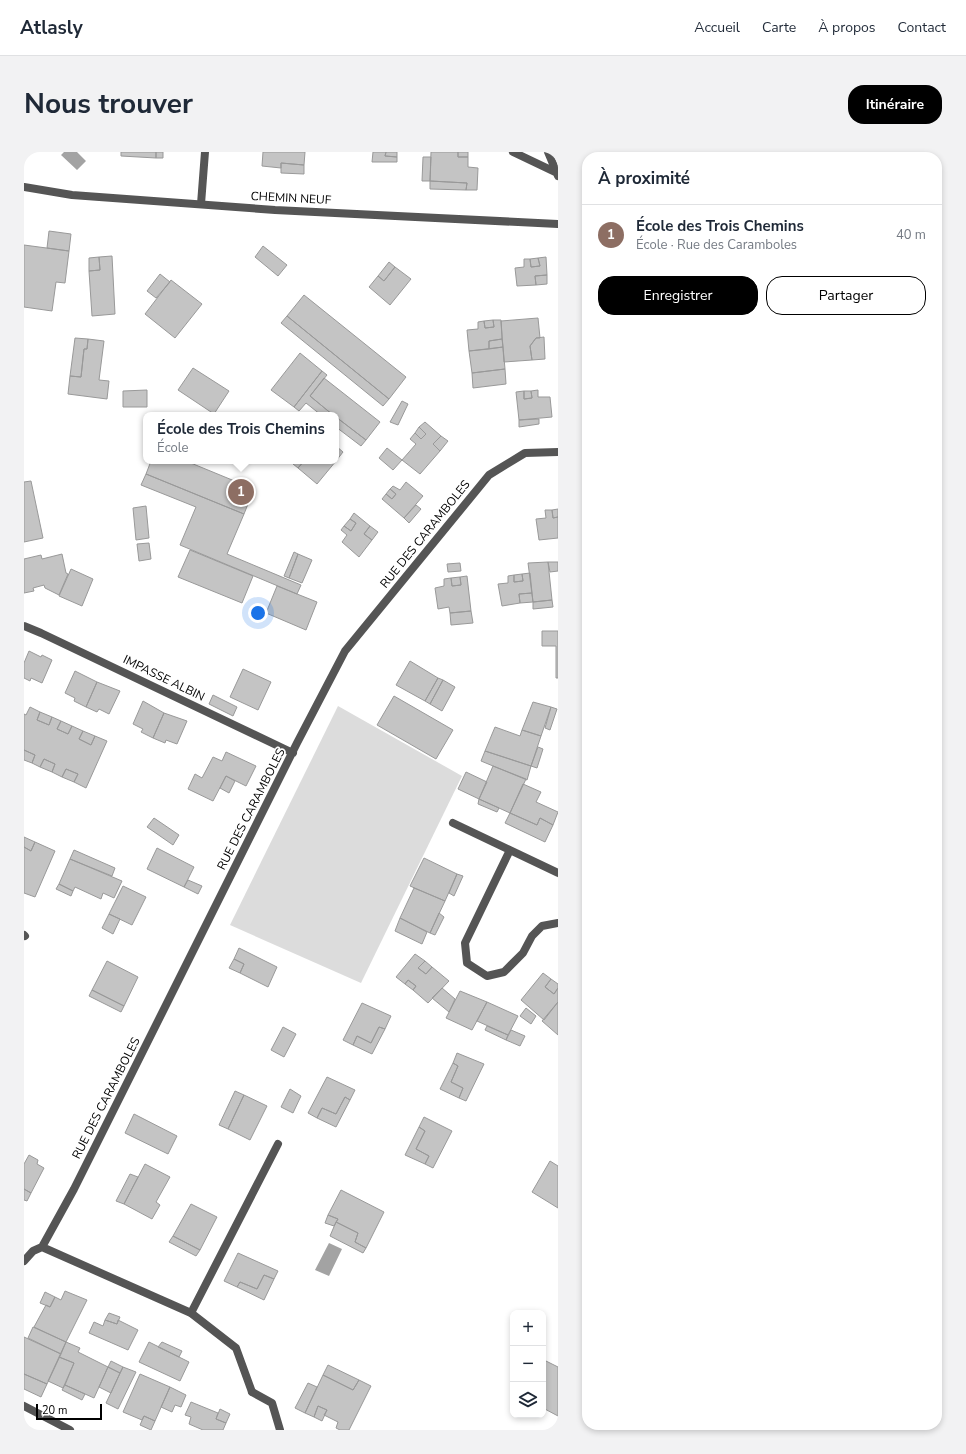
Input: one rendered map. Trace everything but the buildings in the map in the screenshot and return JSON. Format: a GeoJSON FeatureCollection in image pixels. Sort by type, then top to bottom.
{"type":"FeatureCollection","features":[{"type":"Feature","properties":{"kind":"street"},"geometry":{"type":"LineString","coordinates":[[201,204],[206,152]]}},
{"type":"Feature","properties":{"kind":"street"},"geometry":{"type":"LineString","coordinates":[[513,152],[557,175]]}},
{"type":"Feature","properties":{"kind":"street"},"geometry":{"type":"LineString","coordinates":[[548,152],[557,175]]}},
{"type":"Feature","properties":{"kind":"street","name":"CHEMIN NEUF"},"geometry":{"type":"LineString","coordinates":[[24,187],[72,195],[275,210],[558,224]]}},
{"type":"Feature","properties":{"kind":"street","name":"RUE DES CARAMBOLES"},"geometry":{"type":"LineString","coordinates":[[24,1261],[33,1251],[42,1246],[74,1189],[292,753],[345,651],[489,475],[525,453],[558,452]]}},
{"type":"Feature","properties":{"kind":"street","name":"IMPASSE ALBIN"},"geometry":{"type":"LineString","coordinates":[[24,626],[48,636],[292,753]]}},
{"type":"Feature","properties":{"kind":"street"},"geometry":{"type":"LineString","coordinates":[[453,823],[558,872]]}},
{"type":"Feature","properties":{"kind":"street"},"geometry":{"type":"LineString","coordinates":[[510,850],[465,943],[467,963],[487,976],[504,972],[523,953],[532,936],[542,926],[558,923]]}},
{"type":"Feature","properties":{"kind":"street"},"geometry":{"type":"LineString","coordinates":[[191,1313],[278,1144]]}},
{"type":"Feature","properties":{"kind":"street"},"geometry":{"type":"LineString","coordinates":[[42,1246],[191,1313],[236,1348],[252,1392],[272,1403],[280,1430]]}},
{"type":"Feature","properties":{"kind":"street"},"geometry":{"type":"LineString","coordinates":[[24,1406],[70,1430]]}},
{"type":"Feature","properties":{"kind":"shaded area"},"geometry":{"type":"Polygon","coordinates":[[[64,152],[77,152],[86,161],[77,170],[61,155],[64,152]]]}},
{"type":"Feature","properties":{"kind":"shaded area"},"geometry":{"type":"Polygon","coordinates":[[[338,706],[462,776],[361,983],[230,925],[338,706]]]}},
{"type":"Feature","properties":{"kind":"shaded area"},"geometry":{"type":"Polygon","coordinates":[[[329,1243],[342,1249],[329,1276],[315,1270],[329,1243]]]}},
{"type":"Feature","properties":{"kind":"place","name":"École des Trois Chemins"},"geometry":{"type":"Point","coordinates":[241,492]}}]}
